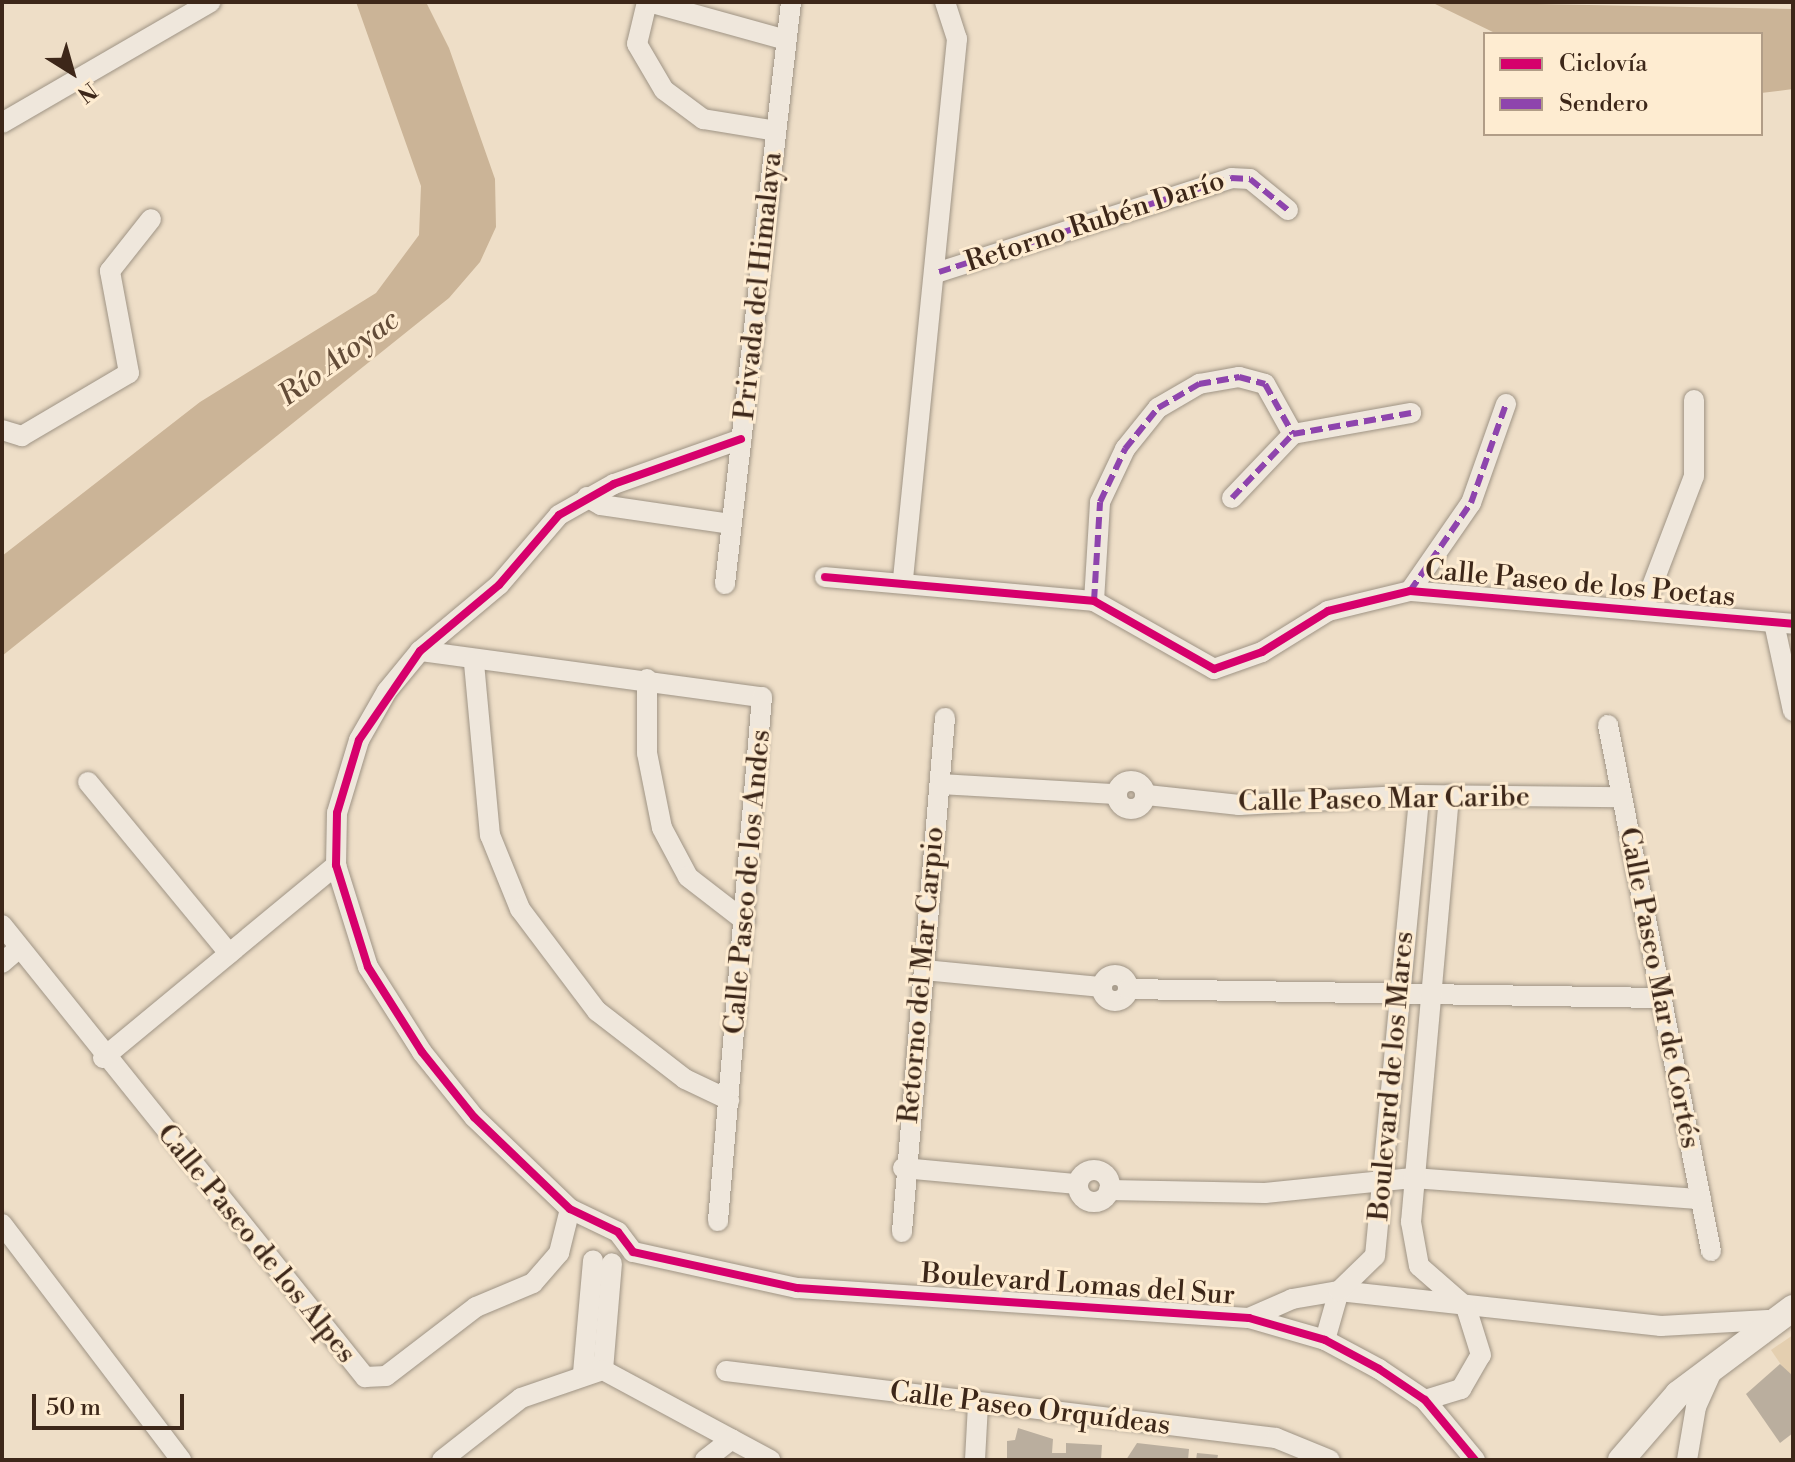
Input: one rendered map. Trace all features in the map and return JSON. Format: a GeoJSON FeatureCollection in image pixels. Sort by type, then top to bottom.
{"type":"FeatureCollection","features":[{"type":"Feature","properties":{"kind":"street"},"geometry":{"type":"LineString","coordinates":[[2,123],[211,2]]}},
{"type":"Feature","properties":{"kind":"street","name":"Privada del Himalaya"},"geometry":{"type":"LineString","coordinates":[[776,131],[703,119],[664,90],[637,44],[648,2],[786,40]]}},
{"type":"Feature","properties":{"kind":"street","name":"Privada del Himalaya"},"geometry":{"type":"LineString","coordinates":[[725,584],[791,2]]}},
{"type":"Feature","properties":{"kind":"street","name":"Retorno Rubén Darío"},"geometry":{"type":"LineString","coordinates":[[903,579],[939,272],[957,39],[945,2]]}},
{"type":"Feature","properties":{"kind":"street","name":"Retorno Rubén Darío"},"geometry":{"type":"LineString","coordinates":[[939,272],[1231,178],[1250,179],[1288,210]]}},
{"type":"Feature","properties":{"kind":"street"},"geometry":{"type":"LineString","coordinates":[[4,433],[22,436],[129,373],[110,271],[151,219]]}},
{"type":"Feature","properties":{"kind":"street"},"geometry":{"type":"LineString","coordinates":[[1094,601],[1100,502],[1125,449],[1158,408],[1199,384],[1239,377],[1265,384],[1293,434]]}},
{"type":"Feature","properties":{"kind":"street"},"geometry":{"type":"LineString","coordinates":[[1644,607],[1691,489],[1694,400]]}},
{"type":"Feature","properties":{"kind":"street"},"geometry":{"type":"LineString","coordinates":[[1410,591],[1471,503],[1506,404]]}},
{"type":"Feature","properties":{"kind":"street"},"geometry":{"type":"LineString","coordinates":[[1232,498],[1293,434],[1411,413]]}},
{"type":"Feature","properties":{"kind":"street"},"geometry":{"type":"LineString","coordinates":[[559,1253],[602,1262],[633,1252],[618,1232],[570,1209],[474,1117],[422,1052],[368,967],[336,865],[337,813],[359,740],[420,651],[499,585],[559,515],[587,497],[741,439]]}},
{"type":"Feature","properties":{"kind":"street"},"geometry":{"type":"LineString","coordinates":[[587,497],[732,524]]}},
{"type":"Feature","properties":{"kind":"street","name":"Calle Paseo de los Poetas"},"geometry":{"type":"LineString","coordinates":[[825,577],[903,579],[1094,601],[1214,669],[1250,658],[1328,611],[1410,591],[1644,607],[1784,624]]}},
{"type":"Feature","properties":{"kind":"street"},"geometry":{"type":"LineString","coordinates":[[1784,624],[1793,711]]}},
{"type":"Feature","properties":{"kind":"street","name":"Calle Paseo de los Andes"},"geometry":{"type":"LineString","coordinates":[[420,651],[474,663],[647,679],[762,697],[718,1221]]}},
{"type":"Feature","properties":{"kind":"street"},"geometry":{"type":"LineString","coordinates":[[474,663],[490,835],[520,909],[597,1011],[685,1079],[729,1100]]}},
{"type":"Feature","properties":{"kind":"street"},"geometry":{"type":"LineString","coordinates":[[647,679],[647,753],[662,828],[688,877],[745,921]]}},
{"type":"Feature","properties":{"kind":"street","name":"Retorno del Mar Carpio"},"geometry":{"type":"LineString","coordinates":[[902,1232],[903,1168],[924,970],[945,718]]}},
{"type":"Feature","properties":{"kind":"street","name":"Calle Paseo Mar de Cortés"},"geometry":{"type":"LineString","coordinates":[[1608,725],[1659,998],[1711,1251]]}},
{"type":"Feature","properties":{"kind":"street"},"geometry":{"type":"LineString","coordinates":[[88,782],[229,953]]}},
{"type":"Feature","properties":{"kind":"street","name":"Calle Paseo Mar Caribe"},"geometry":{"type":"LineString","coordinates":[[940,784],[1116,794],[1131,809],[1147,795],[1239,805],[1419,795],[1622,797]]}},
{"type":"Feature","properties":{"kind":"street","name":"Boulevard de los Mares"},"geometry":{"type":"LineString","coordinates":[[1325,1340],[1339,1291],[1375,1256],[1378,1180],[1419,795]]}},
{"type":"Feature","properties":{"kind":"street","name":"Boulevard de los Mares"},"geometry":{"type":"LineString","coordinates":[[1449,795],[1413,1178],[1419,1266],[1466,1307]]}},
{"type":"Feature","properties":{"kind":"street"},"geometry":{"type":"LineString","coordinates":[[103,1058],[336,865]]}},
{"type":"Feature","properties":{"kind":"street","name":"Calle Paseo de los Alpes"},"geometry":{"type":"LineString","coordinates":[[2,925],[103,1058],[375,1381],[476,1307],[533,1283],[559,1253],[570,1209]]}},
{"type":"Feature","properties":{"kind":"street"},"geometry":{"type":"LineString","coordinates":[[2,963],[19,948]]}},
{"type":"Feature","properties":{"kind":"street"},"geometry":{"type":"LineString","coordinates":[[924,970],[1102,987],[1114,1001],[1128,989],[1430,991],[1659,998]]}},
{"type":"Feature","properties":{"kind":"street"},"geometry":{"type":"LineString","coordinates":[[903,1168],[1077,1184],[1079,1194],[1096,1202],[1109,1190],[1265,1193],[1413,1178],[1701,1199]]}},
{"type":"Feature","properties":{"kind":"street"},"geometry":{"type":"LineString","coordinates":[[2,1224],[181,1460]]}},
{"type":"Feature","properties":{"kind":"street","name":"Boulevard Lomas del Sur"},"geometry":{"type":"LineString","coordinates":[[633,1252],[797,1288],[1249,1318],[1325,1340],[1425,1400],[1475,1460]]}},
{"type":"Feature","properties":{"kind":"street"},"geometry":{"type":"LineString","coordinates":[[593,1371],[602,1262]]}},
{"type":"Feature","properties":{"kind":"street","name":"Boulevard Lomas del Sur"},"geometry":{"type":"LineString","coordinates":[[1249,1318],[1292,1299],[1339,1291],[1661,1326],[1784,1309]]}},
{"type":"Feature","properties":{"kind":"street"},"geometry":{"type":"LineString","coordinates":[[1425,1400],[1461,1389],[1477,1368],[1479,1332],[1466,1307]]}},
{"type":"Feature","properties":{"kind":"street"},"geometry":{"type":"LineString","coordinates":[[1621,1460],[1718,1358],[1784,1309]]}},
{"type":"Feature","properties":{"kind":"street"},"geometry":{"type":"LineString","coordinates":[[1687,1460],[1696,1407],[1718,1358]]}},
{"type":"Feature","properties":{"kind":"street"},"geometry":{"type":"LineString","coordinates":[[442,1460],[521,1398],[593,1371],[770,1460]]}},
{"type":"Feature","properties":{"kind":"street","name":"Calle Paseo Orquídeas"},"geometry":{"type":"LineString","coordinates":[[726,1371],[1276,1438],[1330,1460]]}},
{"type":"Feature","properties":{"kind":"street"},"geometry":{"type":"LineString","coordinates":[[975,1460],[978,1404]]}},
{"type":"Feature","properties":{"kind":"street"},"geometry":{"type":"LineString","coordinates":[[705,1460],[732,1439]]}},
{"type":"Feature","properties":{"kind":"shaded area"},"geometry":{"type":"Polygon","coordinates":[[[1793,1335],[1793,1376],[1790,1378],[1771,1350],[1793,1335]]]}},
{"type":"Feature","properties":{"kind":"water","name":"Río Atoyac"},"geometry":{"type":"Polygon","coordinates":[[[356,2],[426,2],[449,48],[495,179],[496,227],[480,262],[449,298],[2,656],[2,556],[200,402],[376,293],[419,235],[421,186],[356,2]]]}},
{"type":"Feature","properties":{"kind":"water"},"geometry":{"type":"Polygon","coordinates":[[[1431,2],[1793,9],[1793,89],[1763,93],[1763,32],[1493,32],[1431,2]]]}},
{"type":"Feature","properties":{"kind":"building"},"geometry":{"type":"Polygon","coordinates":[[[1780,1364],[1793,1376],[1793,1433],[1780,1443],[1746,1394],[1780,1364]]]}},
{"type":"Feature","properties":{"kind":"building"},"geometry":{"type":"Polygon","coordinates":[[[1018,1428],[1053,1439],[1052,1453],[1066,1453],[1066,1443],[1102,1445],[1101,1460],[1007,1460],[1007,1441],[1015,1440],[1018,1428]]]}},
{"type":"Feature","properties":{"kind":"building"},"geometry":{"type":"Polygon","coordinates":[[[1137,1443],[1189,1449],[1188,1460],[1126,1460],[1137,1443]]]}},
{"type":"Feature","properties":{"kind":"building"},"geometry":{"type":"Polygon","coordinates":[[[1197,1453],[1218,1455],[1217,1460],[1196,1460],[1197,1453]]]}},
{"type":"Feature","properties":{"kind":"marked path"},"geometry":{"type":"LineString","coordinates":[[939,272],[1231,178],[1250,179],[1288,210]]}},
{"type":"Feature","properties":{"kind":"marked path"},"geometry":{"type":"LineString","coordinates":[[1094,601],[1100,502],[1125,449],[1158,408],[1199,384],[1239,377],[1265,384],[1293,434]]}},
{"type":"Feature","properties":{"kind":"marked path"},"geometry":{"type":"LineString","coordinates":[[1410,591],[1471,503],[1506,404]]}},
{"type":"Feature","properties":{"kind":"marked path"},"geometry":{"type":"LineString","coordinates":[[1232,498],[1293,434],[1411,413]]}},
{"type":"Feature","properties":{"kind":"cycle path"},"geometry":{"type":"LineString","coordinates":[[741,439],[614,484],[559,515],[499,585],[420,651],[359,740],[337,813],[336,865],[368,967],[422,1052],[474,1117],[570,1209],[618,1232],[633,1252],[797,1288],[1249,1318],[1325,1340],[1379,1369],[1425,1400],[1475,1460]]}},
{"type":"Feature","properties":{"kind":"cycle path"},"geometry":{"type":"LineString","coordinates":[[825,577],[1094,601],[1214,669],[1262,652],[1328,611],[1410,591],[1793,624]]}}]}
